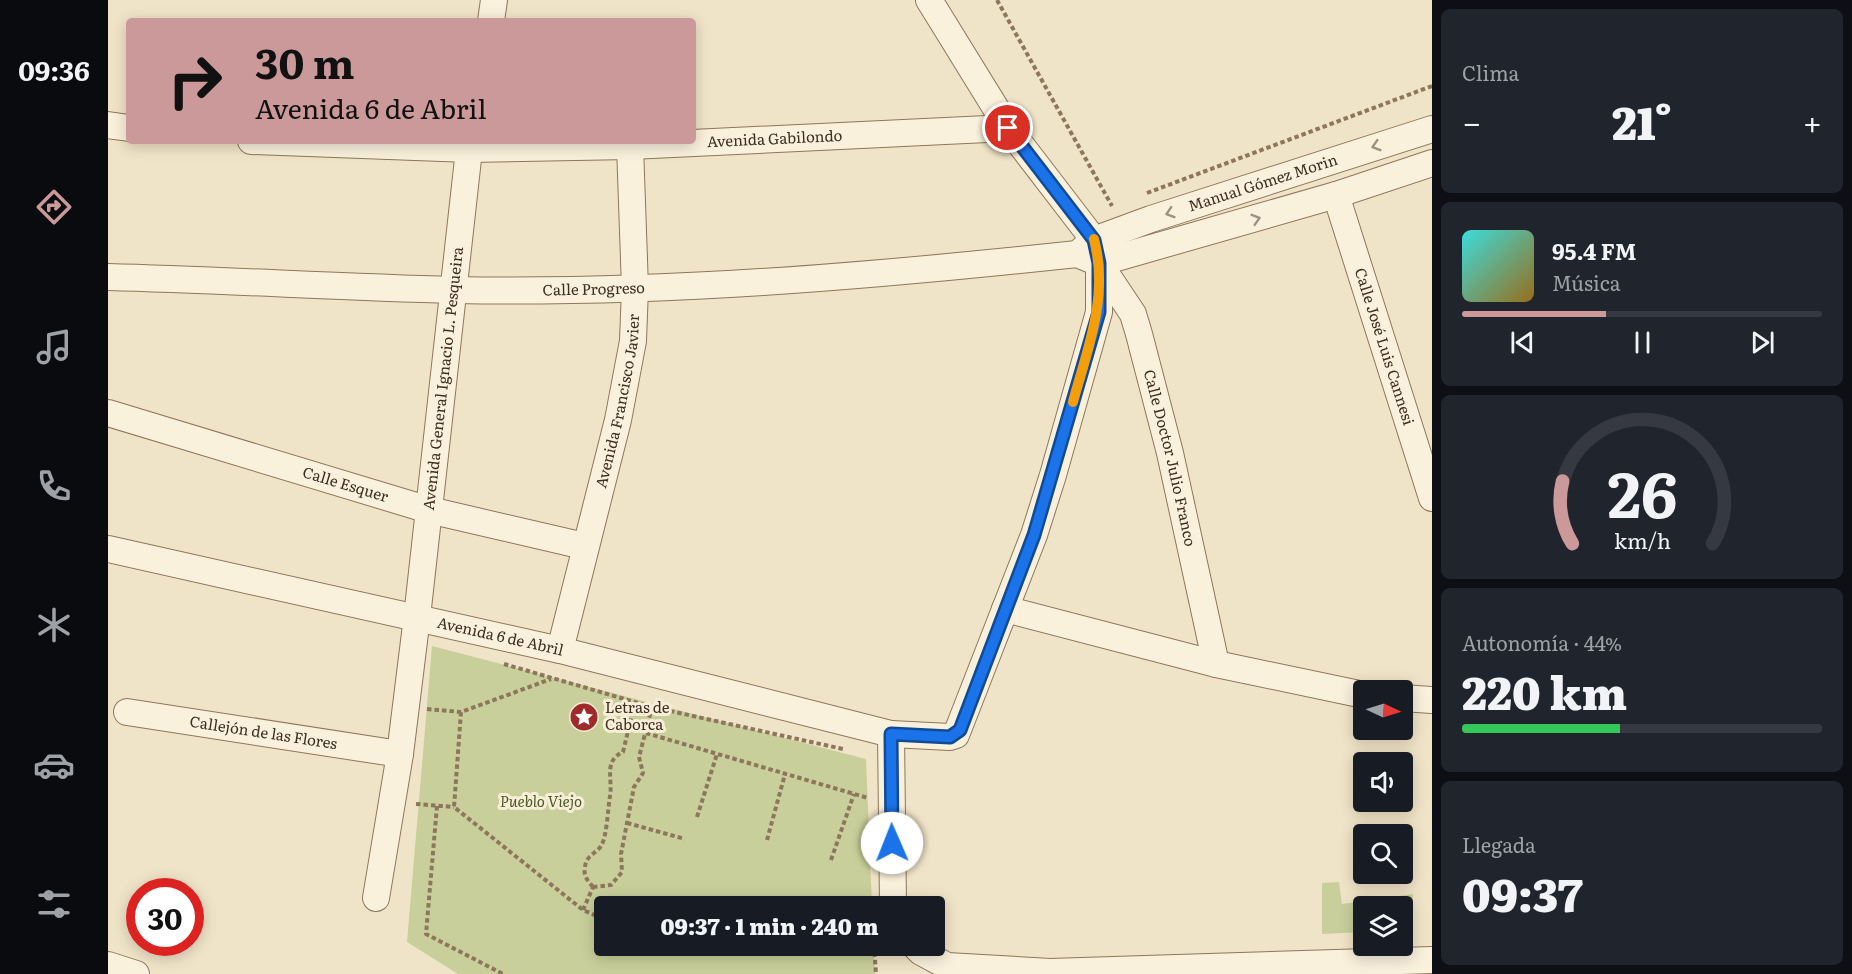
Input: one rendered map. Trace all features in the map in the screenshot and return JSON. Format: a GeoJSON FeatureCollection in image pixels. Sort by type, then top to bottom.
{"type":"FeatureCollection","features":[{"type":"Feature","properties":{"kind":"street"},"geometry":{"type":"LineString","coordinates":[[491,18],[494,0]]}},
{"type":"Feature","properties":{"kind":"street","name":"Calle Doctor Julio Franco"},"geometry":{"type":"LineString","coordinates":[[929,0],[1008,128],[1133,314],[1170,453],[1216,664]]}},
{"type":"Feature","properties":{"kind":"street"},"geometry":{"type":"LineString","coordinates":[[108,125],[126,128]]}},
{"type":"Feature","properties":{"kind":"street","name":"Avenida Gabilondo"},"geometry":{"type":"LineString","coordinates":[[696,143],[1008,128]]}},
{"type":"Feature","properties":{"kind":"street","name":"Manual Gómez Morin"},"geometry":{"type":"LineString","coordinates":[[1090,252],[1321,163],[1432,129]]}},
{"type":"Feature","properties":{"kind":"street","name":"Avenida Gabilondo"},"geometry":{"type":"LineString","coordinates":[[415,144],[630,146],[672,144]]}},
{"type":"Feature","properties":{"kind":"street","name":"Avenida General Ignacio L. Pesqueira"},"geometry":{"type":"LineString","coordinates":[[376,898],[400,754],[470,145]]}},
{"type":"Feature","properties":{"kind":"street","name":"Avenida Francisco Javier"},"geometry":{"type":"LineString","coordinates":[[560,651],[584,546],[626,383],[633,341],[635,288],[630,146]]}},
{"type":"Feature","properties":{"kind":"street","name":"Manual Gómez Morin"},"geometry":{"type":"LineString","coordinates":[[1090,252],[1336,195],[1432,163]]}},
{"type":"Feature","properties":{"kind":"street","name":"Calle José Luis Cannesi"},"geometry":{"type":"LineString","coordinates":[[1336,195],[1432,498]]}},
{"type":"Feature","properties":{"kind":"street"},"geometry":{"type":"LineString","coordinates":[[1090,252],[1099,312],[1050,485],[1005,609],[1216,664],[1353,693]]}},
{"type":"Feature","properties":{"kind":"street","name":"Calle Progreso"},"geometry":{"type":"LineString","coordinates":[[108,277],[455,290],[635,288],[896,273],[1090,252]]}},
{"type":"Feature","properties":{"kind":"street","name":"Calle Esquer"},"geometry":{"type":"LineString","coordinates":[[108,414],[429,510],[584,546]]}},
{"type":"Feature","properties":{"kind":"street","name":"Avenida 6 de Abril"},"geometry":{"type":"LineString","coordinates":[[108,549],[417,617],[891,734],[950,737],[956,735],[1005,609]]}},
{"type":"Feature","properties":{"kind":"street"},"geometry":{"type":"LineString","coordinates":[[1413,699],[1432,700]]}},
{"type":"Feature","properties":{"kind":"street","name":"Callejón de las Flores"},"geometry":{"type":"LineString","coordinates":[[127,712],[400,754]]}},
{"type":"Feature","properties":{"kind":"street"},"geometry":{"type":"LineString","coordinates":[[891,734],[893,896]]}},
{"type":"Feature","properties":{"kind":"street"},"geometry":{"type":"LineString","coordinates":[[928,956],[947,966],[1028,973],[1432,960]]}},
{"type":"Feature","properties":{"kind":"street"},"geometry":{"type":"LineString","coordinates":[[108,965],[136,974]]}},
{"type":"Feature","properties":{"kind":"path"},"geometry":{"type":"LineString","coordinates":[[997,0],[1112,206],[1123,202]]}},
{"type":"Feature","properties":{"kind":"path"},"geometry":{"type":"LineString","coordinates":[[1145,194],[1432,86]]}},
{"type":"Feature","properties":{"kind":"path"},"geometry":{"type":"LineString","coordinates":[[495,661],[652,707],[855,751]]}},
{"type":"Feature","properties":{"kind":"path"},"geometry":{"type":"LineString","coordinates":[[405,706],[461,712],[552,678]]}},
{"type":"Feature","properties":{"kind":"path"},"geometry":{"type":"LineString","coordinates":[[593,887],[586,880],[584,870],[586,860],[601,846],[613,780],[609,767],[612,760],[623,752],[635,702]]}},
{"type":"Feature","properties":{"kind":"path"},"geometry":{"type":"LineString","coordinates":[[593,887],[611,885],[622,872],[621,854],[634,787],[643,773],[639,757],[652,707]]}},
{"type":"Feature","properties":{"kind":"path"},"geometry":{"type":"LineString","coordinates":[[454,807],[461,712]]}},
{"type":"Feature","properties":{"kind":"path"},"geometry":{"type":"LineString","coordinates":[[646,733],[868,798]]}},
{"type":"Feature","properties":{"kind":"path"},"geometry":{"type":"LineString","coordinates":[[698,817],[717,754]]}},
{"type":"Feature","properties":{"kind":"path"},"geometry":{"type":"LineString","coordinates":[[767,840],[785,774]]}},
{"type":"Feature","properties":{"kind":"path"},"geometry":{"type":"LineString","coordinates":[[831,860],[854,794]]}},
{"type":"Feature","properties":{"kind":"path"},"geometry":{"type":"LineString","coordinates":[[391,802],[454,807],[583,910],[594,915]]}},
{"type":"Feature","properties":{"kind":"path"},"geometry":{"type":"LineString","coordinates":[[437,806],[426,934],[503,974]]}},
{"type":"Feature","properties":{"kind":"path"},"geometry":{"type":"LineString","coordinates":[[627,823],[685,839]]}},
{"type":"Feature","properties":{"kind":"path"},"geometry":{"type":"LineString","coordinates":[[583,910],[593,887]]}},
{"type":"Feature","properties":{"kind":"path"},"geometry":{"type":"LineString","coordinates":[[875,956],[876,974]]}},
{"type":"Feature","properties":{"kind":"green space","name":"Pueblo Viejo"},"geometry":{"type":"Polygon","coordinates":[[[432,646],[866,759],[872,896],[594,896],[594,956],[874,956],[875,974],[458,974],[407,942],[432,646]]]}},
{"type":"Feature","properties":{"kind":"green space"},"geometry":{"type":"Polygon","coordinates":[[[1339,882],[1342,904],[1353,902],[1353,932],[1322,934],[1322,883],[1339,882]]]}},
{"type":"Feature","properties":{"kind":"slow traffic"},"geometry":{"type":"LineString","coordinates":[[1073,402],[1099,312],[1099,263],[1094,239]]}},
{"type":"Feature","properties":{"kind":"place","name":"Letras de Caborca"},"geometry":{"type":"Point","coordinates":[584,717]}},
{"type":"Feature","properties":{"kind":"route"},"geometry":{"type":"LineString","coordinates":[[892,843],[891,734],[950,737],[956,735],[960,730],[1034,535],[1099,312],[1099,263],[1094,240],[1008,128]]}}]}
